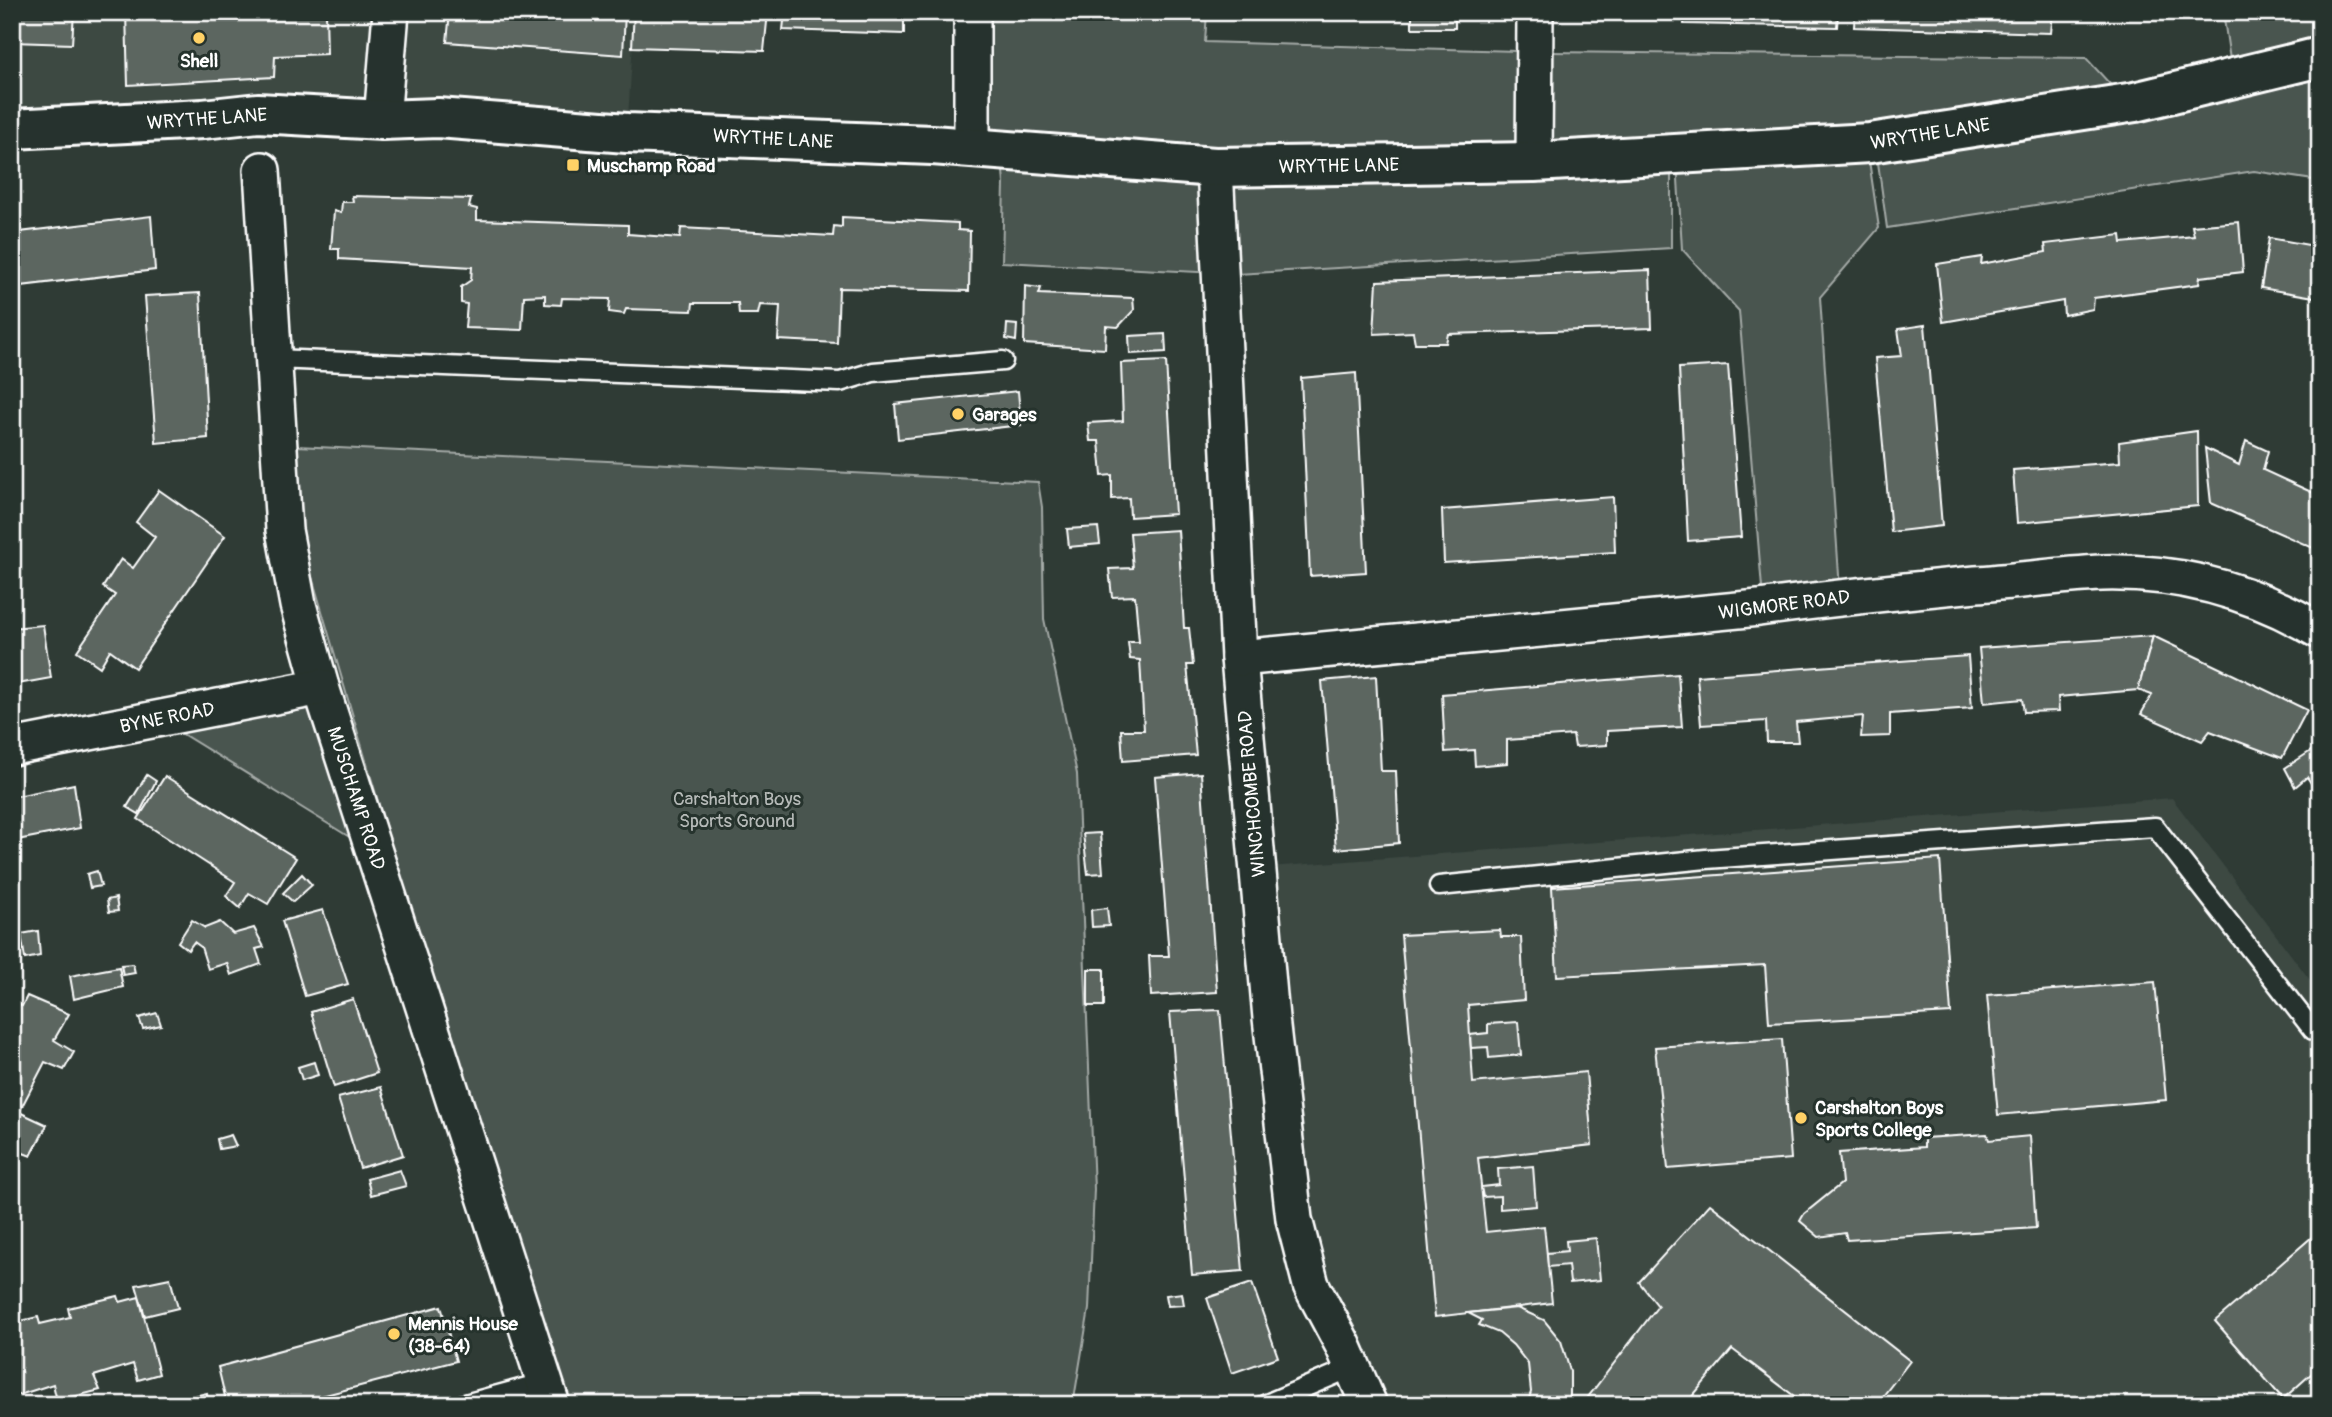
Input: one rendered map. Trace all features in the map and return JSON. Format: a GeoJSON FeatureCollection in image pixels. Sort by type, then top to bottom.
{"type":"FeatureCollection","features":[{"type":"Feature","properties":{"kind":"main road","name":"WRYTHE LANE"},"geometry":{"type":"LineString","coordinates":[[12,129],[204,119],[258,113],[382,120],[438,118],[627,133],[972,147],[1215,167],[1534,162],[1870,143],[2135,102],[2320,57]]}},
{"type":"Feature","properties":{"kind":"street"},"geometry":{"type":"LineString","coordinates":[[382,120],[391,12]]}},
{"type":"Feature","properties":{"kind":"street"},"geometry":{"type":"LineString","coordinates":[[972,12],[972,147]]}},
{"type":"Feature","properties":{"kind":"street"},"geometry":{"type":"LineString","coordinates":[[1534,162],[1535,12]]}},
{"type":"Feature","properties":{"kind":"street","name":"WINCHCOMBE ROAD"},"geometry":{"type":"LineString","coordinates":[[1215,167],[1239,659],[1270,1006],[1294,1219],[1311,1285],[1370,1405]]}},
{"type":"Feature","properties":{"kind":"street","name":"MUSCHAMP ROAD"},"geometry":{"type":"LineString","coordinates":[[262,170],[284,530],[298,605],[321,687],[549,1394]]}},
{"type":"Feature","properties":{"kind":"street","name":"WIGMORE ROAD"},"geometry":{"type":"LineString","coordinates":[[1239,659],[1759,608],[1845,596],[2104,573],[2171,577],[2235,590],[2287,611],[2320,631]]}},
{"type":"Feature","properties":{"kind":"street","name":"BYNE ROAD"},"geometry":{"type":"LineString","coordinates":[[12,747],[321,687]]}},
{"type":"Feature","properties":{"kind":"lane"},"geometry":{"type":"LineString","coordinates":[[274,359],[840,382],[873,372],[1003,361]]}},
{"type":"Feature","properties":{"kind":"lane"},"geometry":{"type":"LineString","coordinates":[[1439,886],[1706,859],[2155,827],[2312,1030],[2320,1024]]}},
{"type":"Feature","properties":{"kind":"lane"},"geometry":{"type":"LineString","coordinates":[[1264,1405],[1353,1367]]}},
{"type":"Feature","properties":{"kind":"lane"},"geometry":{"type":"LineString","coordinates":[[461,1405],[549,1394]]}},
{"type":"Feature","properties":{"kind":"shaded area"},"geometry":{"type":"Polygon","coordinates":[[[12,12],[635,12],[627,133],[12,129],[12,12]]]}},
{"type":"Feature","properties":{"kind":"shaded area","name":"Carshalton Boys Sports College"},"geometry":{"type":"Polygon","coordinates":[[[2172,798],[2320,993],[2320,1405],[1369,1405],[1311,1285],[1257,868],[2172,798]]]}},
{"type":"Feature","properties":{"kind":"green space"},"geometry":{"type":"Polygon","coordinates":[[[982,12],[1207,12],[1205,42],[1549,52],[2086,58],[2122,97],[1869,137],[1540,158],[978,140],[982,12]]]}},
{"type":"Feature","properties":{"kind":"green space"},"geometry":{"type":"Polygon","coordinates":[[[2223,12],[2320,12],[2320,181],[2254,171],[1887,228],[1876,148],[2234,87],[2223,12]]]}},
{"type":"Feature","properties":{"kind":"green space"},"geometry":{"type":"Polygon","coordinates":[[[1867,147],[1879,228],[1820,297],[1840,590],[1763,600],[1739,311],[1682,249],[1677,161],[1867,147]]]}},
{"type":"Feature","properties":{"kind":"green space"},"geometry":{"type":"Polygon","coordinates":[[[1002,158],[1212,171],[1217,273],[1002,262],[1002,158]]]}},
{"type":"Feature","properties":{"kind":"green space"},"geometry":{"type":"Polygon","coordinates":[[[1671,161],[1671,248],[1220,275],[1218,170],[1671,161]]]}},
{"type":"Feature","properties":{"kind":"green space","name":"Carshalton Boys Sports Ground"},"geometry":{"type":"Polygon","coordinates":[[[297,446],[1038,482],[1042,507],[1044,619],[1077,774],[1094,1189],[1089,1309],[1073,1405],[567,1405],[400,876],[304,550],[297,446]]]}},
{"type":"Feature","properties":{"kind":"green space"},"geometry":{"type":"Polygon","coordinates":[[[315,699],[364,846],[168,725],[315,699]]]}},
{"type":"Feature","properties":{"kind":"building"},"geometry":{"type":"Polygon","coordinates":[[[12,12],[74,12],[72,44],[12,42],[12,12]]]}},
{"type":"Feature","properties":{"kind":"building"},"geometry":{"type":"Polygon","coordinates":[[[126,12],[326,12],[327,54],[275,56],[274,77],[128,85],[126,12]]]}},
{"type":"Feature","properties":{"kind":"building"},"geometry":{"type":"Polygon","coordinates":[[[450,12],[625,12],[623,55],[447,42],[450,12]]]}},
{"type":"Feature","properties":{"kind":"building"},"geometry":{"type":"Polygon","coordinates":[[[634,12],[768,12],[764,51],[632,47],[634,12]]]}},
{"type":"Feature","properties":{"kind":"building"},"geometry":{"type":"Polygon","coordinates":[[[785,12],[904,12],[904,34],[783,30],[785,12]]]}},
{"type":"Feature","properties":{"kind":"building"},"geometry":{"type":"Polygon","coordinates":[[[1237,12],[1389,12],[1388,17],[1237,20],[1237,12]]]}},
{"type":"Feature","properties":{"kind":"building"},"geometry":{"type":"Polygon","coordinates":[[[1412,12],[1455,12],[1455,28],[1412,28],[1412,12]]]}},
{"type":"Feature","properties":{"kind":"building"},"geometry":{"type":"Polygon","coordinates":[[[1685,12],[1838,12],[1837,27],[1684,24],[1685,12]]]}},
{"type":"Feature","properties":{"kind":"building"},"geometry":{"type":"Polygon","coordinates":[[[1855,12],[2053,12],[2051,33],[1854,27],[1855,12]]]}},
{"type":"Feature","properties":{"kind":"building"},"geometry":{"type":"Polygon","coordinates":[[[352,196],[471,199],[469,207],[477,209],[477,220],[628,225],[628,234],[680,238],[681,228],[833,236],[834,226],[842,227],[842,217],[958,223],[958,230],[970,231],[969,291],[839,288],[837,343],[778,340],[780,306],[760,305],[758,314],[739,314],[738,303],[693,303],[692,311],[626,309],[624,314],[609,312],[610,299],[562,298],[561,305],[545,304],[545,295],[524,296],[522,330],[465,328],[467,304],[461,303],[461,287],[471,280],[472,267],[339,259],[339,249],[331,249],[334,211],[341,213],[342,202],[353,202],[352,196]]]}},
{"type":"Feature","properties":{"kind":"building"},"geometry":{"type":"Polygon","coordinates":[[[151,216],[155,270],[12,287],[12,233],[151,216]]]}},
{"type":"Feature","properties":{"kind":"building"},"geometry":{"type":"Polygon","coordinates":[[[2239,222],[2243,272],[2200,277],[2199,284],[2094,298],[2093,309],[2064,315],[2063,301],[1943,322],[1937,264],[1982,257],[1981,264],[2046,252],[2045,244],[2121,235],[2122,243],[2194,236],[2192,226],[2239,222]]]}},
{"type":"Feature","properties":{"kind":"building"},"geometry":{"type":"Polygon","coordinates":[[[2269,238],[2320,247],[2320,298],[2261,288],[2269,238]]]}},
{"type":"Feature","properties":{"kind":"building"},"geometry":{"type":"Polygon","coordinates":[[[1650,270],[1652,328],[1448,334],[1446,343],[1415,343],[1413,332],[1374,334],[1377,281],[1650,270]]]}},
{"type":"Feature","properties":{"kind":"building"},"geometry":{"type":"Polygon","coordinates":[[[1025,286],[1041,288],[1039,294],[1133,298],[1134,310],[1118,327],[1106,326],[1105,349],[1024,344],[1025,286]]]}},
{"type":"Feature","properties":{"kind":"building"},"geometry":{"type":"Polygon","coordinates":[[[200,293],[208,438],[156,443],[145,296],[200,293]]]}},
{"type":"Feature","properties":{"kind":"building"},"geometry":{"type":"Polygon","coordinates":[[[1007,324],[1017,325],[1016,341],[1006,339],[1007,324]]]}},
{"type":"Feature","properties":{"kind":"building"},"geometry":{"type":"Polygon","coordinates":[[[1925,325],[1942,526],[1891,532],[1875,358],[1902,356],[1898,329],[1925,325]]]}},
{"type":"Feature","properties":{"kind":"building"},"geometry":{"type":"Polygon","coordinates":[[[1165,334],[1166,352],[1130,354],[1129,336],[1165,334]]]}},
{"type":"Feature","properties":{"kind":"building"},"geometry":{"type":"Polygon","coordinates":[[[1166,361],[1175,514],[1130,517],[1129,498],[1112,499],[1112,475],[1102,476],[1099,441],[1090,441],[1088,423],[1123,421],[1121,363],[1166,361]]]}},
{"type":"Feature","properties":{"kind":"building"},"geometry":{"type":"Polygon","coordinates":[[[1728,365],[1741,537],[1688,541],[1679,368],[1728,365]]]}},
{"type":"Feature","properties":{"kind":"building"},"geometry":{"type":"Polygon","coordinates":[[[1356,373],[1366,572],[1310,576],[1301,378],[1356,373]]]}},
{"type":"Feature","properties":{"kind":"building","name":"Garages"},"geometry":{"type":"Polygon","coordinates":[[[1018,391],[1021,425],[898,439],[895,404],[1018,391]]]}},
{"type":"Feature","properties":{"kind":"building"},"geometry":{"type":"Polygon","coordinates":[[[2197,431],[2198,506],[2017,523],[2013,470],[2120,462],[2119,442],[2197,431]]]}},
{"type":"Feature","properties":{"kind":"building"},"geometry":{"type":"Polygon","coordinates":[[[2246,441],[2268,451],[2263,470],[2320,496],[2320,551],[2211,503],[2205,448],[2239,465],[2246,441]]]}},
{"type":"Feature","properties":{"kind":"building"},"geometry":{"type":"Polygon","coordinates":[[[159,490],[225,536],[135,668],[110,650],[100,667],[77,651],[115,595],[103,587],[121,559],[133,568],[155,537],[136,522],[159,490]]]}},
{"type":"Feature","properties":{"kind":"building"},"geometry":{"type":"Polygon","coordinates":[[[1613,497],[1615,552],[1444,563],[1442,510],[1613,497]]]}},
{"type":"Feature","properties":{"kind":"building"},"geometry":{"type":"Polygon","coordinates":[[[1098,527],[1100,544],[1069,547],[1067,529],[1098,527]]]}},
{"type":"Feature","properties":{"kind":"building"},"geometry":{"type":"Polygon","coordinates":[[[1178,530],[1184,628],[1189,628],[1193,665],[1187,665],[1196,755],[1123,761],[1121,730],[1144,730],[1140,660],[1130,659],[1128,642],[1139,642],[1135,596],[1112,597],[1109,569],[1133,568],[1130,533],[1178,530]]]}},
{"type":"Feature","properties":{"kind":"building"},"geometry":{"type":"Polygon","coordinates":[[[43,625],[51,678],[12,685],[12,628],[43,625]]]}},
{"type":"Feature","properties":{"kind":"building"},"geometry":{"type":"Polygon","coordinates":[[[2153,636],[2138,690],[2058,697],[2059,711],[2024,712],[2022,699],[1984,703],[1979,648],[2153,636]]]}},
{"type":"Feature","properties":{"kind":"building"},"geometry":{"type":"Polygon","coordinates":[[[2153,636],[2307,710],[2282,758],[2210,731],[2202,741],[2141,714],[2152,695],[2138,690],[2153,636]]]}},
{"type":"Feature","properties":{"kind":"building"},"geometry":{"type":"Polygon","coordinates":[[[1968,656],[1972,708],[1890,714],[1890,736],[1861,737],[1863,716],[1796,722],[1798,742],[1767,742],[1766,721],[1701,725],[1697,676],[1968,656]]]}},
{"type":"Feature","properties":{"kind":"building"},"geometry":{"type":"Polygon","coordinates":[[[1678,674],[1682,727],[1607,731],[1607,745],[1575,747],[1573,735],[1507,740],[1507,763],[1475,766],[1474,750],[1445,752],[1442,694],[1678,674]]]}},
{"type":"Feature","properties":{"kind":"building"},"geometry":{"type":"Polygon","coordinates":[[[1376,676],[1381,771],[1396,771],[1399,843],[1336,849],[1322,681],[1376,676]]]}},
{"type":"Feature","properties":{"kind":"building"},"geometry":{"type":"Polygon","coordinates":[[[2320,745],[2320,797],[2307,777],[2295,787],[2285,768],[2320,745]]]}},
{"type":"Feature","properties":{"kind":"building"},"geometry":{"type":"Polygon","coordinates":[[[1201,773],[1217,992],[1151,996],[1149,956],[1169,956],[1155,777],[1201,773]]]}},
{"type":"Feature","properties":{"kind":"building"},"geometry":{"type":"Polygon","coordinates":[[[147,775],[156,781],[139,814],[127,807],[147,775]]]}},
{"type":"Feature","properties":{"kind":"building"},"geometry":{"type":"Polygon","coordinates":[[[165,776],[296,858],[268,904],[249,893],[240,908],[226,896],[235,882],[138,819],[165,776]]]}},
{"type":"Feature","properties":{"kind":"building"},"geometry":{"type":"Polygon","coordinates":[[[74,784],[80,828],[12,841],[12,797],[74,784]]]}},
{"type":"Feature","properties":{"kind":"building"},"geometry":{"type":"Polygon","coordinates":[[[1100,833],[1103,873],[1088,874],[1083,834],[1100,833]]]}},
{"type":"Feature","properties":{"kind":"building"},"geometry":{"type":"Polygon","coordinates":[[[1940,859],[1951,1013],[1769,1023],[1765,965],[1557,976],[1552,887],[1940,859]]]}},
{"type":"Feature","properties":{"kind":"building"},"geometry":{"type":"Polygon","coordinates":[[[97,871],[101,886],[90,888],[87,874],[97,871]]]}},
{"type":"Feature","properties":{"kind":"building"},"geometry":{"type":"Polygon","coordinates":[[[302,874],[312,885],[293,902],[283,893],[302,874]]]}},
{"type":"Feature","properties":{"kind":"building"},"geometry":{"type":"Polygon","coordinates":[[[116,898],[118,911],[109,912],[107,900],[116,898]]]}},
{"type":"Feature","properties":{"kind":"building"},"geometry":{"type":"Polygon","coordinates":[[[1107,908],[1109,926],[1092,927],[1091,910],[1107,908]]]}},
{"type":"Feature","properties":{"kind":"building"},"geometry":{"type":"Polygon","coordinates":[[[323,910],[348,984],[305,996],[282,921],[323,910]]]}},
{"type":"Feature","properties":{"kind":"building"},"geometry":{"type":"Polygon","coordinates":[[[192,920],[205,928],[220,922],[233,934],[254,928],[264,947],[256,949],[261,964],[231,975],[227,963],[208,969],[201,947],[194,942],[188,950],[178,942],[192,920]]]}},
{"type":"Feature","properties":{"kind":"building"},"geometry":{"type":"Polygon","coordinates":[[[1500,930],[1501,937],[1521,937],[1524,1000],[1468,1005],[1473,1083],[1586,1072],[1592,1145],[1478,1158],[1486,1232],[1544,1226],[1552,1303],[1435,1317],[1401,935],[1500,930]]]}},
{"type":"Feature","properties":{"kind":"building"},"geometry":{"type":"Polygon","coordinates":[[[38,931],[40,956],[25,959],[21,934],[38,931]]]}},
{"type":"Feature","properties":{"kind":"building"},"geometry":{"type":"Polygon","coordinates":[[[18,956],[20,972],[12,974],[12,957],[18,956]]]}},
{"type":"Feature","properties":{"kind":"building"},"geometry":{"type":"Polygon","coordinates":[[[133,964],[135,973],[123,975],[121,965],[133,964]]]}},
{"type":"Feature","properties":{"kind":"building"},"geometry":{"type":"Polygon","coordinates":[[[119,967],[123,987],[74,999],[70,976],[119,967]]]}},
{"type":"Feature","properties":{"kind":"building"},"geometry":{"type":"Polygon","coordinates":[[[1088,969],[1104,969],[1104,1006],[1088,1006],[1088,969]]]}},
{"type":"Feature","properties":{"kind":"building"},"geometry":{"type":"Polygon","coordinates":[[[2155,982],[2166,1100],[1998,1115],[1987,995],[2155,982]]]}},
{"type":"Feature","properties":{"kind":"building"},"geometry":{"type":"Polygon","coordinates":[[[27,996],[69,1014],[54,1040],[74,1052],[64,1070],[45,1062],[19,1112],[47,1125],[31,1156],[18,1151],[12,1163],[12,1005],[22,1006],[27,996]]]}},
{"type":"Feature","properties":{"kind":"building"},"geometry":{"type":"Polygon","coordinates":[[[353,999],[377,1073],[334,1087],[311,1012],[353,999]]]}},
{"type":"Feature","properties":{"kind":"building"},"geometry":{"type":"Polygon","coordinates":[[[1220,1010],[1243,1271],[1192,1275],[1170,1012],[1220,1010]]]}},
{"type":"Feature","properties":{"kind":"building"},"geometry":{"type":"Polygon","coordinates":[[[157,1013],[161,1025],[143,1029],[139,1018],[157,1013]]]}},
{"type":"Feature","properties":{"kind":"building"},"geometry":{"type":"Polygon","coordinates":[[[1518,1022],[1521,1055],[1489,1058],[1488,1047],[1471,1048],[1470,1035],[1488,1033],[1488,1024],[1518,1022]]]}},
{"type":"Feature","properties":{"kind":"building"},"geometry":{"type":"Polygon","coordinates":[[[1782,1039],[1791,1159],[1668,1169],[1655,1047],[1782,1039]]]}},
{"type":"Feature","properties":{"kind":"building"},"geometry":{"type":"Polygon","coordinates":[[[314,1062],[318,1075],[302,1080],[298,1067],[314,1062]]]}},
{"type":"Feature","properties":{"kind":"building"},"geometry":{"type":"Polygon","coordinates":[[[381,1087],[403,1155],[360,1168],[338,1098],[381,1087]]]}},
{"type":"Feature","properties":{"kind":"building"},"geometry":{"type":"Polygon","coordinates":[[[1987,1134],[1989,1140],[2030,1136],[2036,1228],[1847,1240],[1845,1233],[1819,1237],[1800,1221],[1804,1214],[1842,1183],[1839,1153],[1924,1147],[1924,1138],[1987,1134]]]}},
{"type":"Feature","properties":{"kind":"building"},"geometry":{"type":"Polygon","coordinates":[[[231,1135],[236,1146],[219,1149],[217,1139],[231,1135]]]}},
{"type":"Feature","properties":{"kind":"building"},"geometry":{"type":"Polygon","coordinates":[[[1533,1166],[1536,1206],[1500,1209],[1500,1196],[1483,1197],[1481,1187],[1499,1185],[1498,1169],[1533,1166]]]}},
{"type":"Feature","properties":{"kind":"building"},"geometry":{"type":"Polygon","coordinates":[[[400,1170],[406,1186],[371,1195],[367,1179],[400,1170]]]}},
{"type":"Feature","properties":{"kind":"building"},"geometry":{"type":"Polygon","coordinates":[[[1710,1204],[1910,1361],[1876,1405],[1806,1405],[1732,1349],[1685,1405],[1582,1405],[1658,1306],[1639,1282],[1710,1204]]]}},
{"type":"Feature","properties":{"kind":"building"},"geometry":{"type":"Polygon","coordinates":[[[2320,1230],[2320,1366],[2283,1399],[2215,1321],[2320,1230]]]}},
{"type":"Feature","properties":{"kind":"building"},"geometry":{"type":"Polygon","coordinates":[[[1596,1238],[1600,1280],[1570,1283],[1568,1265],[1548,1267],[1547,1253],[1567,1251],[1566,1241],[1596,1238]]]}},
{"type":"Feature","properties":{"kind":"building"},"geometry":{"type":"Polygon","coordinates":[[[170,1278],[178,1308],[145,1316],[136,1285],[170,1278]]]}},
{"type":"Feature","properties":{"kind":"building"},"geometry":{"type":"Polygon","coordinates":[[[1252,1283],[1278,1357],[1232,1373],[1207,1298],[1252,1283]]]}},
{"type":"Feature","properties":{"kind":"building"},"geometry":{"type":"Polygon","coordinates":[[[1182,1293],[1184,1305],[1168,1306],[1166,1295],[1182,1293]]]}},
{"type":"Feature","properties":{"kind":"building"},"geometry":{"type":"Polygon","coordinates":[[[118,1296],[120,1302],[139,1297],[159,1374],[138,1380],[133,1364],[94,1376],[100,1390],[57,1401],[53,1384],[13,1397],[15,1405],[12,1405],[12,1323],[38,1317],[40,1324],[70,1317],[68,1308],[118,1296]]]}},
{"type":"Feature","properties":{"kind":"building","name":"Mennis House (38-64)"},"geometry":{"type":"Polygon","coordinates":[[[441,1306],[456,1361],[287,1405],[227,1405],[218,1367],[441,1306]]]}},
{"type":"Feature","properties":{"kind":"building"},"geometry":{"type":"Polygon","coordinates":[[[1517,1308],[1544,1320],[1561,1341],[1570,1371],[1570,1405],[1527,1405],[1531,1392],[1528,1364],[1499,1333],[1479,1325],[1482,1320],[1468,1313],[1517,1308]]]}},
{"type":"Feature","properties":{"kind":"building"},"geometry":{"type":"Polygon","coordinates":[[[207,1393],[208,1405],[173,1405],[172,1401],[207,1393]]]}},
{"type":"Feature","properties":{"kind":"building"},"geometry":{"type":"Polygon","coordinates":[[[1308,1397],[1312,1405],[1290,1405],[1308,1397]]]}},
{"type":"Feature","properties":{"kind":"place","name":"Shell"},"geometry":{"type":"Point","coordinates":[199,38]}},
{"type":"Feature","properties":{"kind":"place","name":"Muschamp Road"},"geometry":{"type":"Point","coordinates":[573,165]}},
{"type":"Feature","properties":{"kind":"place","name":"Garages"},"geometry":{"type":"Point","coordinates":[958,414]}},
{"type":"Feature","properties":{"kind":"place","name":"Carshalton Boys Sports College"},"geometry":{"type":"Point","coordinates":[1801,1118]}},
{"type":"Feature","properties":{"kind":"place","name":"Mennis House (38-64)"},"geometry":{"type":"Point","coordinates":[394,1334]}}]}
